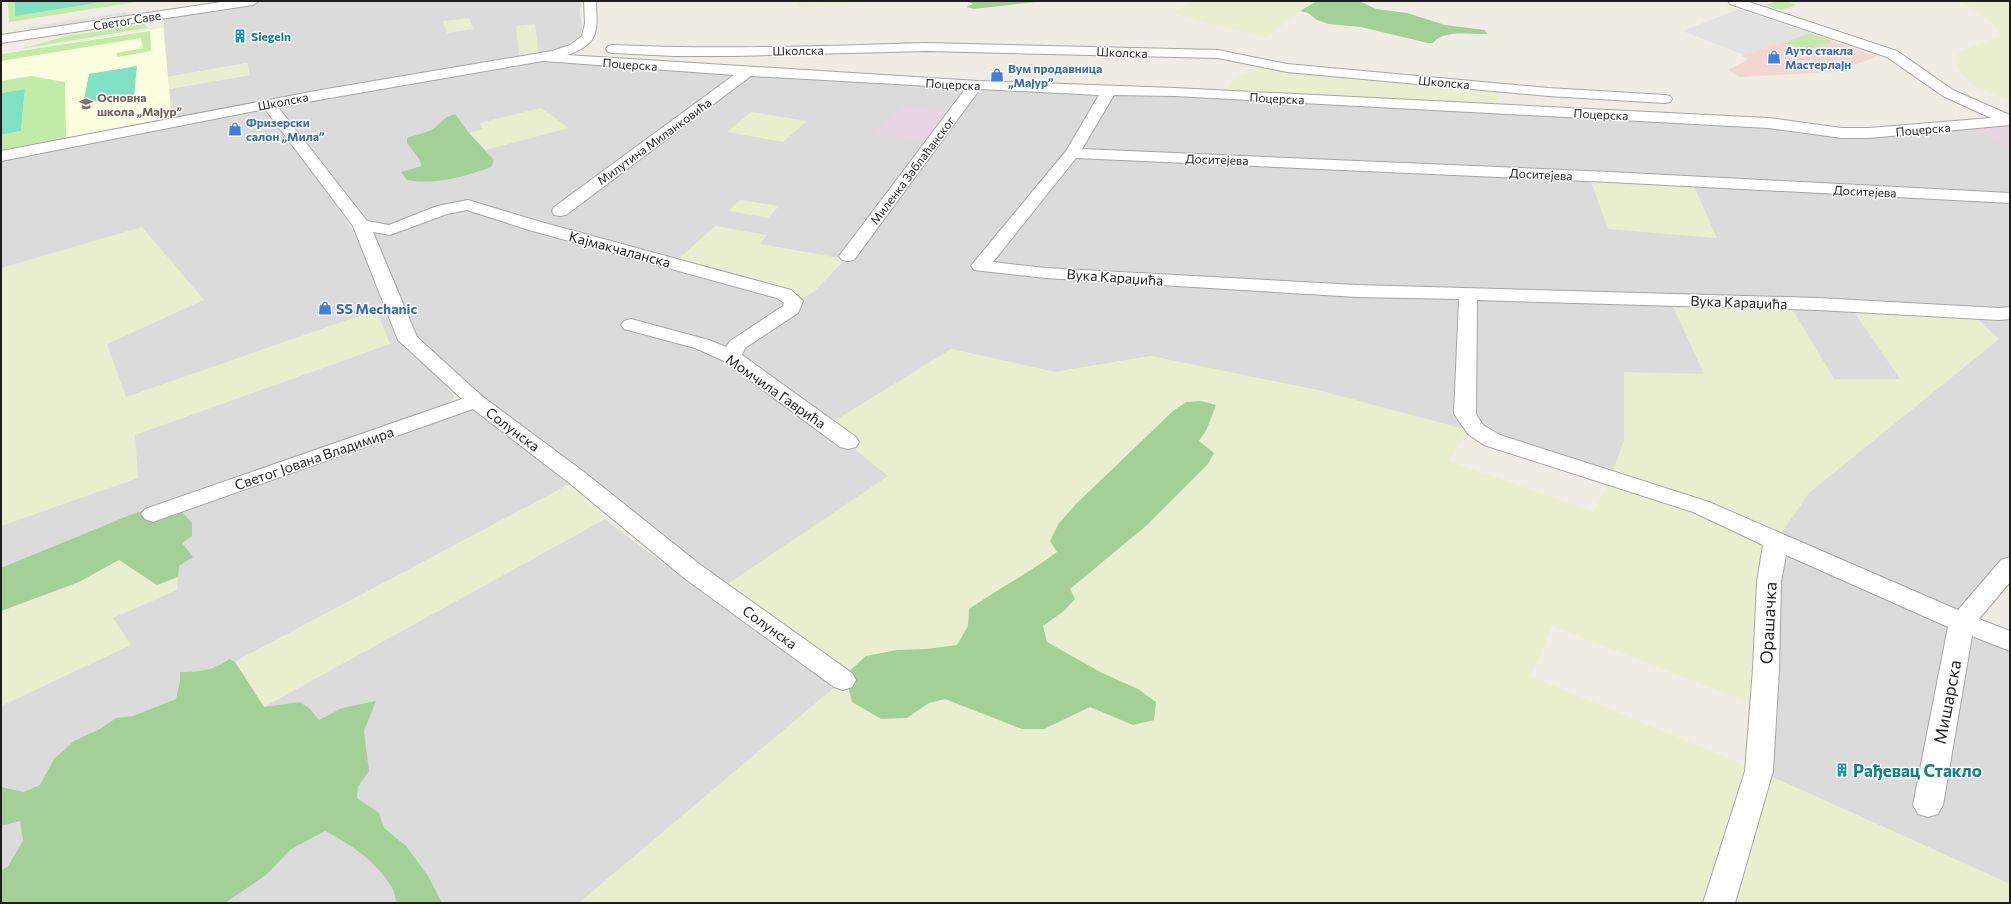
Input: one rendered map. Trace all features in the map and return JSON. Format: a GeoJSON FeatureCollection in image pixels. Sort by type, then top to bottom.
{"type":"FeatureCollection","features":[{"type":"Feature","properties":{"kind":"street","name":"Светог Саве"},"geometry":{"type":"LineString","coordinates":[[1,38],[253,1]]}},
{"type":"Feature","properties":{"kind":"street"},"geometry":{"type":"LineString","coordinates":[[577,47],[588,37],[590,25],[590,1]]}},
{"type":"Feature","properties":{"kind":"street"},"geometry":{"type":"LineString","coordinates":[[1734,1],[1892,54],[1902,59],[1939,88],[2010,120]]}},
{"type":"Feature","properties":{"kind":"street","name":"Школска"},"geometry":{"type":"LineString","coordinates":[[1,156],[380,83],[543,57],[577,47],[674,52],[735,52],[926,47],[1218,54],[1287,68],[1548,92],[1665,99]]}},
{"type":"Feature","properties":{"kind":"street","name":"Поцерска"},"geometry":{"type":"LineString","coordinates":[[543,57],[747,72],[1106,92],[1175,92],[1768,122],[1842,133],[1869,133],[2010,120]]}},
{"type":"Feature","properties":{"kind":"street","name":"Милутина Миланковића"},"geometry":{"type":"LineString","coordinates":[[560,211],[747,72]]}},
{"type":"Feature","properties":{"kind":"street","name":"Миленка Заблаћанског"},"geometry":{"type":"LineString","coordinates":[[848,256],[976,85]]}},
{"type":"Feature","properties":{"kind":"street","name":"Вука Караџића"},"geometry":{"type":"LineString","coordinates":[[1106,92],[1107,96],[1072,153],[980,266],[1045,273],[1279,288],[1468,295],[1818,304],[1935,311],[2010,313]]}},
{"type":"Feature","properties":{"kind":"street","name":"Солунска"},"geometry":{"type":"LineString","coordinates":[[269,104],[279,120],[361,226],[408,340],[476,401],[576,477],[693,572],[843,680]]}},
{"type":"Feature","properties":{"kind":"street","name":"Доситејева"},"geometry":{"type":"LineString","coordinates":[[1072,153],[1603,177],[2010,198]]}},
{"type":"Feature","properties":{"kind":"street","name":"Кајмакчаланска"},"geometry":{"type":"LineString","coordinates":[[361,226],[390,230],[443,210],[468,205],[535,226],[784,294],[794,301],[791,309],[737,345],[731,357]]}},
{"type":"Feature","properties":{"kind":"street"},"geometry":{"type":"LineString","coordinates":[[1468,295],[1465,414],[1471,427],[1477,433],[1492,440],[1701,507],[1962,622],[2010,641]]}},
{"type":"Feature","properties":{"kind":"street","name":"Момчила Гаврића"},"geometry":{"type":"LineString","coordinates":[[631,325],[702,344],[731,357],[848,442]]}},
{"type":"Feature","properties":{"kind":"street","name":"Светог Јована Владимира"},"geometry":{"type":"LineString","coordinates":[[153,514],[476,401]]}},
{"type":"Feature","properties":{"kind":"street","name":"Орашачка"},"geometry":{"type":"LineString","coordinates":[[1719,903],[1759,771],[1766,669],[1769,582],[1776,541]]}},
{"type":"Feature","properties":{"kind":"street"},"geometry":{"type":"LineString","coordinates":[[1962,622],[2010,566]]}},
{"type":"Feature","properties":{"kind":"street","name":"Мишарска"},"geometry":{"type":"LineString","coordinates":[[1928,805],[1962,622]]}},
{"type":"Feature","properties":{"kind":"shaded area"},"geometry":{"type":"Polygon","coordinates":[[[258,1],[582,1],[580,11],[582,30],[577,38],[566,46],[539,55],[516,26],[520,58],[338,88],[172,119],[169,89],[250,75],[247,63],[168,77],[163,15],[258,1]]]}},
{"type":"Feature","properties":{"kind":"shaded area"},"geometry":{"type":"Polygon","coordinates":[[[796,1],[874,1],[799,9],[796,1]]]}},
{"type":"Feature","properties":{"kind":"shaded area"},"geometry":{"type":"Polygon","coordinates":[[[1192,1],[1317,1],[1299,12],[1267,37],[1214,25],[1174,13],[1192,1]]]}},
{"type":"Feature","properties":{"kind":"shaded area"},"geometry":{"type":"Polygon","coordinates":[[[1959,1],[2010,1],[2010,101],[1974,86],[1959,70],[1955,59],[1961,51],[2000,36],[1998,28],[1981,14],[1959,1]]]}},
{"type":"Feature","properties":{"kind":"shaded area"},"geometry":{"type":"Polygon","coordinates":[[[1739,9],[1810,33],[1744,55],[1683,31],[1739,9]]]}},
{"type":"Feature","properties":{"kind":"shaded area"},"geometry":{"type":"Polygon","coordinates":[[[126,12],[127,16],[28,31],[29,27],[126,12]]]}},
{"type":"Feature","properties":{"kind":"shaded area"},"geometry":{"type":"Polygon","coordinates":[[[469,18],[473,29],[447,33],[443,21],[469,18]]]}},
{"type":"Feature","properties":{"kind":"shaded area"},"geometry":{"type":"Polygon","coordinates":[[[535,24],[539,58],[520,61],[516,26],[535,24]]]}},
{"type":"Feature","properties":{"kind":"shaded area","name":"Основна школа „Мајур”"},"geometry":{"type":"Polygon","coordinates":[[[163,28],[172,119],[1,150],[1,54],[163,28]]]}},
{"type":"Feature","properties":{"kind":"shaded area"},"geometry":{"type":"Polygon","coordinates":[[[1810,33],[1877,57],[1832,72],[1739,77],[1728,70],[1749,59],[1741,56],[1810,33]]]}},
{"type":"Feature","properties":{"kind":"shaded area"},"geometry":{"type":"Polygon","coordinates":[[[543,57],[1476,108],[1842,133],[2010,121],[2010,566],[1962,622],[2010,641],[2010,884],[1759,771],[1776,541],[1477,433],[1151,356],[1055,372],[951,349],[848,442],[889,476],[719,590],[408,340],[361,225],[269,104],[543,57]]]}},
{"type":"Feature","properties":{"kind":"shaded area"},"geometry":{"type":"Polygon","coordinates":[[[247,63],[250,75],[169,89],[168,77],[247,63]]]}},
{"type":"Feature","properties":{"kind":"shaded area"},"geometry":{"type":"Polygon","coordinates":[[[1268,64],[1501,88],[1497,109],[1230,95],[1230,85],[1235,78],[1268,64]]]}},
{"type":"Feature","properties":{"kind":"shaded area"},"geometry":{"type":"Polygon","coordinates":[[[902,106],[950,113],[930,140],[874,135],[902,106]]]}},
{"type":"Feature","properties":{"kind":"shaded area"},"geometry":{"type":"Polygon","coordinates":[[[541,108],[569,128],[485,150],[469,133],[482,129],[480,123],[541,108]]]}},
{"type":"Feature","properties":{"kind":"shaded area"},"geometry":{"type":"Polygon","coordinates":[[[245,110],[264,111],[273,120],[331,197],[358,239],[395,335],[430,368],[455,396],[449,404],[472,408],[572,483],[236,661],[263,706],[605,519],[835,687],[579,903],[1,903],[1,159],[245,110]]]}},
{"type":"Feature","properties":{"kind":"shaded area"},"geometry":{"type":"Polygon","coordinates":[[[751,112],[807,121],[783,142],[727,132],[751,112]]]}},
{"type":"Feature","properties":{"kind":"shaded area"},"geometry":{"type":"Polygon","coordinates":[[[2010,126],[2010,150],[1975,127],[2010,126]]]}},
{"type":"Feature","properties":{"kind":"shaded area"},"geometry":{"type":"Polygon","coordinates":[[[1589,176],[1692,182],[1717,238],[1608,229],[1589,176]]]}},
{"type":"Feature","properties":{"kind":"shaded area"},"geometry":{"type":"Polygon","coordinates":[[[740,200],[779,206],[768,218],[729,211],[740,200]]]}},
{"type":"Feature","properties":{"kind":"shaded area"},"geometry":{"type":"Polygon","coordinates":[[[715,226],[767,235],[760,244],[845,259],[817,289],[804,298],[794,301],[673,264],[715,226]]]}},
{"type":"Feature","properties":{"kind":"shaded area"},"geometry":{"type":"Polygon","coordinates":[[[142,227],[204,300],[107,344],[126,397],[376,310],[390,344],[135,435],[138,478],[1,526],[1,268],[142,227]]]}},
{"type":"Feature","properties":{"kind":"shaded area"},"geometry":{"type":"Polygon","coordinates":[[[1670,300],[1789,304],[1834,379],[1900,379],[1850,306],[1971,313],[1999,339],[1809,493],[1776,541],[1763,708],[1552,626],[1531,676],[1759,771],[2010,884],[2010,903],[579,903],[835,687],[719,590],[888,476],[826,426],[951,349],[1055,372],[1151,356],[1318,390],[1468,430],[1449,461],[1594,512],[1610,478],[1624,441],[1624,372],[1704,374],[1670,300]]]}},
{"type":"Feature","properties":{"kind":"shaded area"},"geometry":{"type":"Polygon","coordinates":[[[568,485],[605,519],[264,707],[235,662],[568,485]]]}},
{"type":"Feature","properties":{"kind":"shaded area"},"geometry":{"type":"Polygon","coordinates":[[[119,559],[157,585],[178,577],[177,590],[113,618],[131,645],[1,706],[1,611],[79,582],[119,559]]]}},
{"type":"Feature","properties":{"kind":"green space"},"geometry":{"type":"Polygon","coordinates":[[[8,1],[143,1],[9,22],[8,1]]]}},
{"type":"Feature","properties":{"kind":"green space"},"geometry":{"type":"Polygon","coordinates":[[[15,1],[108,1],[15,16],[15,1]]]}},
{"type":"Feature","properties":{"kind":"green space"},"geometry":{"type":"Polygon","coordinates":[[[967,1],[1063,1],[1036,2],[974,9],[966,7],[973,4],[967,1]]]}},
{"type":"Feature","properties":{"kind":"green space"},"geometry":{"type":"Polygon","coordinates":[[[1317,1],[1359,1],[1376,9],[1407,13],[1445,25],[1485,30],[1487,34],[1451,34],[1438,39],[1433,43],[1428,43],[1361,27],[1329,24],[1317,20],[1308,13],[1300,11],[1317,1]]]}},
{"type":"Feature","properties":{"kind":"green space"},"geometry":{"type":"Polygon","coordinates":[[[1753,1],[1766,5],[1777,1],[1785,1],[1797,5],[1781,10],[1753,1]]]}},
{"type":"Feature","properties":{"kind":"green space"},"geometry":{"type":"Polygon","coordinates":[[[145,24],[147,28],[20,49],[67,36],[145,24]]]}},
{"type":"Feature","properties":{"kind":"green space"},"geometry":{"type":"Polygon","coordinates":[[[150,31],[151,51],[117,57],[117,53],[143,48],[141,38],[1,61],[1,54],[150,31]]]}},
{"type":"Feature","properties":{"kind":"green space"},"geometry":{"type":"Polygon","coordinates":[[[1810,33],[1832,41],[1808,47],[1798,47],[1784,43],[1810,33]]]}},
{"type":"Feature","properties":{"kind":"green space"},"geometry":{"type":"Polygon","coordinates":[[[137,66],[134,96],[83,104],[89,74],[137,66]]]}},
{"type":"Feature","properties":{"kind":"green space"},"geometry":{"type":"Polygon","coordinates":[[[31,76],[65,82],[66,138],[1,150],[1,135],[21,131],[25,89],[1,93],[1,81],[31,76]]]}},
{"type":"Feature","properties":{"kind":"green space"},"geometry":{"type":"Polygon","coordinates":[[[25,89],[21,131],[1,135],[1,93],[25,89]]]}},
{"type":"Feature","properties":{"kind":"green space"},"geometry":{"type":"Polygon","coordinates":[[[455,114],[469,133],[494,160],[491,167],[471,174],[439,181],[407,180],[401,172],[422,166],[419,159],[407,143],[407,138],[432,130],[447,117],[455,114]]]}},
{"type":"Feature","properties":{"kind":"green space"},"geometry":{"type":"Polygon","coordinates":[[[1201,401],[1216,405],[1206,431],[1199,441],[1214,453],[1208,464],[1147,525],[1070,589],[1075,599],[1064,611],[1043,626],[1047,642],[1102,673],[1138,689],[1156,702],[1154,720],[1133,725],[1090,707],[1044,729],[1022,729],[945,699],[929,703],[907,718],[881,719],[852,702],[845,675],[866,656],[897,650],[927,649],[957,645],[968,626],[969,609],[1057,552],[1050,541],[1059,523],[1077,503],[1173,411],[1186,402],[1201,401]]]}},
{"type":"Feature","properties":{"kind":"green space"},"geometry":{"type":"Polygon","coordinates":[[[155,507],[180,510],[192,523],[192,536],[182,543],[193,557],[179,566],[178,577],[157,585],[119,560],[79,582],[1,611],[1,568],[130,515],[155,507]]]}},
{"type":"Feature","properties":{"kind":"green space"},"geometry":{"type":"Polygon","coordinates":[[[229,659],[235,662],[264,707],[300,702],[310,709],[319,720],[342,708],[376,701],[364,731],[369,771],[358,787],[357,798],[379,813],[384,828],[406,846],[428,876],[442,903],[397,903],[394,892],[385,877],[370,861],[344,842],[325,831],[291,849],[266,875],[225,903],[1,903],[1,871],[8,866],[23,841],[20,821],[1,826],[1,787],[24,792],[40,785],[54,759],[74,741],[100,729],[116,718],[133,716],[176,699],[180,681],[180,672],[206,670],[229,659]]]}},
{"type":"Feature","properties":{"kind":"place","name":"Siegeln"},"geometry":{"type":"Point","coordinates":[240,36]}},
{"type":"Feature","properties":{"kind":"place","name":"Ауто стакла Мастерлајн"},"geometry":{"type":"Point","coordinates":[1774,57]}},
{"type":"Feature","properties":{"kind":"place","name":"Вум продавница „Мајур”"},"geometry":{"type":"Point","coordinates":[997,75]}},
{"type":"Feature","properties":{"kind":"place","name":"Основна школа „Мајур”"},"geometry":{"type":"Point","coordinates":[86,104]}},
{"type":"Feature","properties":{"kind":"place","name":"Фризерски салон „Мила”"},"geometry":{"type":"Point","coordinates":[235,129]}},
{"type":"Feature","properties":{"kind":"place","name":"SS Mechanic"},"geometry":{"type":"Point","coordinates":[325,308]}},
{"type":"Feature","properties":{"kind":"place","name":"Рађевац Стакло"},"geometry":{"type":"Point","coordinates":[1842,770]}}]}
